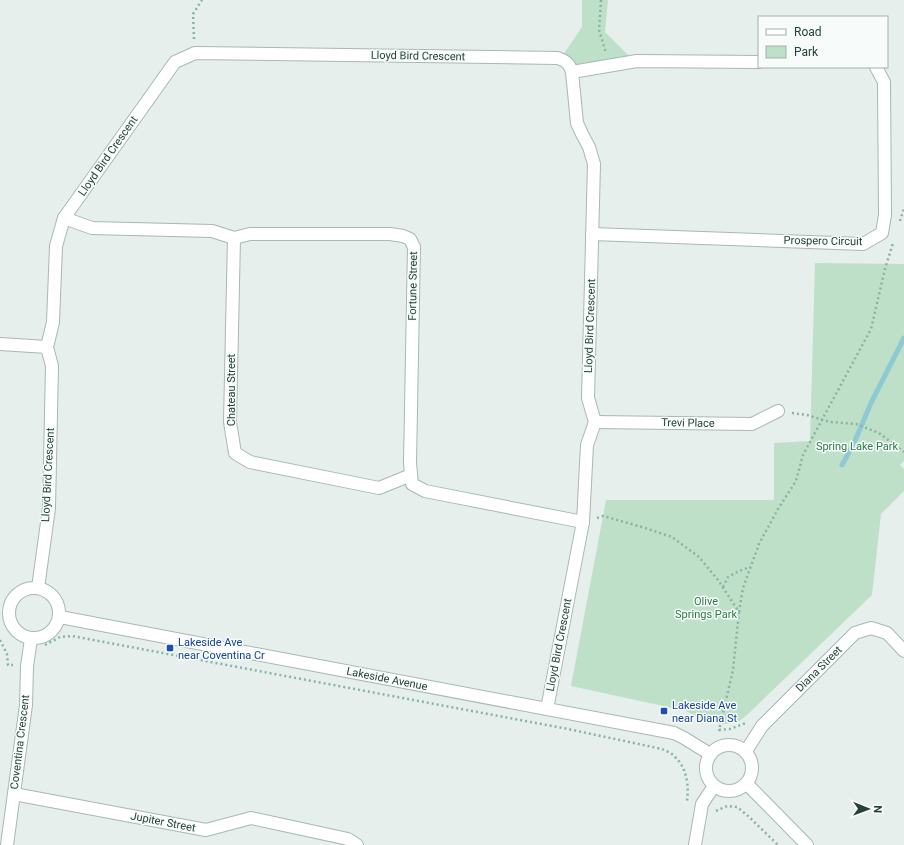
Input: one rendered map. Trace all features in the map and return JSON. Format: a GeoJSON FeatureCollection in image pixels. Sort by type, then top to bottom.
{"type":"FeatureCollection","features":[{"type":"Feature","properties":{"kind":"street","name":"Lloyd Bird Crescent"},"geometry":{"type":"LineString","coordinates":[[38,588],[49,508],[52,366],[48,347],[53,322],[56,246],[64,218],[175,62],[195,53],[558,58],[565,61],[570,66],[572,72],[577,122],[590,147],[594,164],[588,398],[595,422],[587,445],[583,522],[547,709]]}},
{"type":"Feature","properties":{"kind":"street"},"geometry":{"type":"LineString","coordinates":[[572,72],[637,61],[758,62]]}},
{"type":"Feature","properties":{"kind":"street","name":"Prospero Circuit"},"geometry":{"type":"LineString","coordinates":[[592,234],[863,244],[882,233],[885,215],[884,82],[877,68]]}},
{"type":"Feature","properties":{"kind":"street","name":"Fortune Street"},"geometry":{"type":"LineString","coordinates":[[64,218],[92,228],[212,231],[234,238],[250,234],[390,234],[403,236],[410,240],[414,246],[411,475]]}},
{"type":"Feature","properties":{"kind":"street","name":"Chateau Street"},"geometry":{"type":"LineString","coordinates":[[234,238],[230,422],[234,453],[250,462],[379,488],[411,475]]}},
{"type":"Feature","properties":{"kind":"street"},"geometry":{"type":"LineString","coordinates":[[0,344],[48,347]]}},
{"type":"Feature","properties":{"kind":"street","name":"Trevi Place"},"geometry":{"type":"LineString","coordinates":[[595,422],[752,424],[778,411]]}},
{"type":"Feature","properties":{"kind":"street"},"geometry":{"type":"LineString","coordinates":[[411,475],[412,484],[425,491],[583,522]]}},
{"type":"Feature","properties":{"kind":"street"},"geometry":{"type":"LineString","coordinates":[[30,588],[46,590],[57,601],[60,609],[58,624],[47,636],[31,639],[18,632],[13,626],[5,602],[15,597],[21,591],[30,588]]}},
{"type":"Feature","properties":{"kind":"street","name":"Lakeside Avenue"},"geometry":{"type":"LineString","coordinates":[[60,617],[674,733],[710,754]]}},
{"type":"Feature","properties":{"kind":"street","name":"Diana Street"},"geometry":{"type":"LineString","coordinates":[[746,751],[762,726],[855,632],[871,628],[887,633],[904,651]]}},
{"type":"Feature","properties":{"kind":"street","name":"Coventina Crescent"},"geometry":{"type":"LineString","coordinates":[[7,845],[26,705],[27,666],[31,639]]}},
{"type":"Feature","properties":{"kind":"street"},"geometry":{"type":"LineString","coordinates":[[727,744],[734,744],[746,751],[753,764],[751,778],[747,784],[734,791],[727,791],[714,786],[707,774],[706,767],[710,754],[715,749],[727,744]]}},
{"type":"Feature","properties":{"kind":"street"},"geometry":{"type":"LineString","coordinates":[[747,784],[807,845]]}},
{"type":"Feature","properties":{"kind":"street"},"geometry":{"type":"LineString","coordinates":[[695,845],[702,804],[714,786]]}},
{"type":"Feature","properties":{"kind":"street","name":"Jupiter Street"},"geometry":{"type":"LineString","coordinates":[[14,794],[206,830],[251,818],[348,839],[357,845]]}},
{"type":"Feature","properties":{"kind":"path"},"geometry":{"type":"LineString","coordinates":[[195,53],[193,14],[202,0]]}},
{"type":"Feature","properties":{"kind":"path"},"geometry":{"type":"LineString","coordinates":[[601,0],[599,30],[609,65]]}},
{"type":"Feature","properties":{"kind":"path"},"geometry":{"type":"LineString","coordinates":[[898,227],[904,208]]}},
{"type":"Feature","properties":{"kind":"path"},"geometry":{"type":"LineString","coordinates":[[762,726],[754,718],[744,725],[730,730],[719,730],[733,670],[743,588],[759,544],[778,509],[796,481],[803,455],[871,329],[885,269],[894,240]]}},
{"type":"Feature","properties":{"kind":"path"},"geometry":{"type":"LineString","coordinates":[[778,411],[807,415],[830,422],[856,424],[879,433],[904,452]]}},
{"type":"Feature","properties":{"kind":"path"},"geometry":{"type":"LineString","coordinates":[[583,522],[603,516],[672,537],[699,557],[723,587],[740,612]]}},
{"type":"Feature","properties":{"kind":"path"},"geometry":{"type":"LineString","coordinates":[[723,587],[728,578],[739,571],[751,567]]}},
{"type":"Feature","properties":{"kind":"path"},"geometry":{"type":"LineString","coordinates":[[42,646],[60,637],[72,636],[568,729],[662,749],[675,756],[683,767],[688,781],[687,801]]}},
{"type":"Feature","properties":{"kind":"path"},"geometry":{"type":"LineString","coordinates":[[0,640],[7,654],[8,665],[27,666]]}},
{"type":"Feature","properties":{"kind":"path"},"geometry":{"type":"LineString","coordinates":[[699,820],[710,823],[717,810],[727,806],[737,807],[747,814],[778,845]]}},
{"type":"Feature","properties":{"kind":"green space"},"geometry":{"type":"Polygon","coordinates":[[[582,0],[608,0],[605,32],[630,57],[609,65],[574,65],[563,55],[582,27],[582,0]]]}},
{"type":"Feature","properties":{"kind":"green space","name":"Olive Springs Park"},"geometry":{"type":"Polygon","coordinates":[[[815,263],[904,264],[904,461],[900,465],[904,469],[904,491],[881,514],[872,595],[738,722],[725,724],[705,722],[686,711],[571,686],[606,500],[774,500],[774,443],[810,441],[815,263]]]}},
{"type":"Feature","properties":{"kind":"waterway"},"geometry":{"type":"LineString","coordinates":[[842,465],[904,338]]}},
{"type":"Feature","properties":{"kind":"place","name":"Lakeside Ave near Coventina Cr"},"geometry":{"type":"Point","coordinates":[170,648]}},
{"type":"Feature","properties":{"kind":"place","name":"Lakeside Ave near Diana St"},"geometry":{"type":"Point","coordinates":[664,711]}},
{"type":"Feature","properties":{"kind":"park label","name":"Spring Lake Park"},"geometry":{"type":"Point","coordinates":[857,446]}}]}
